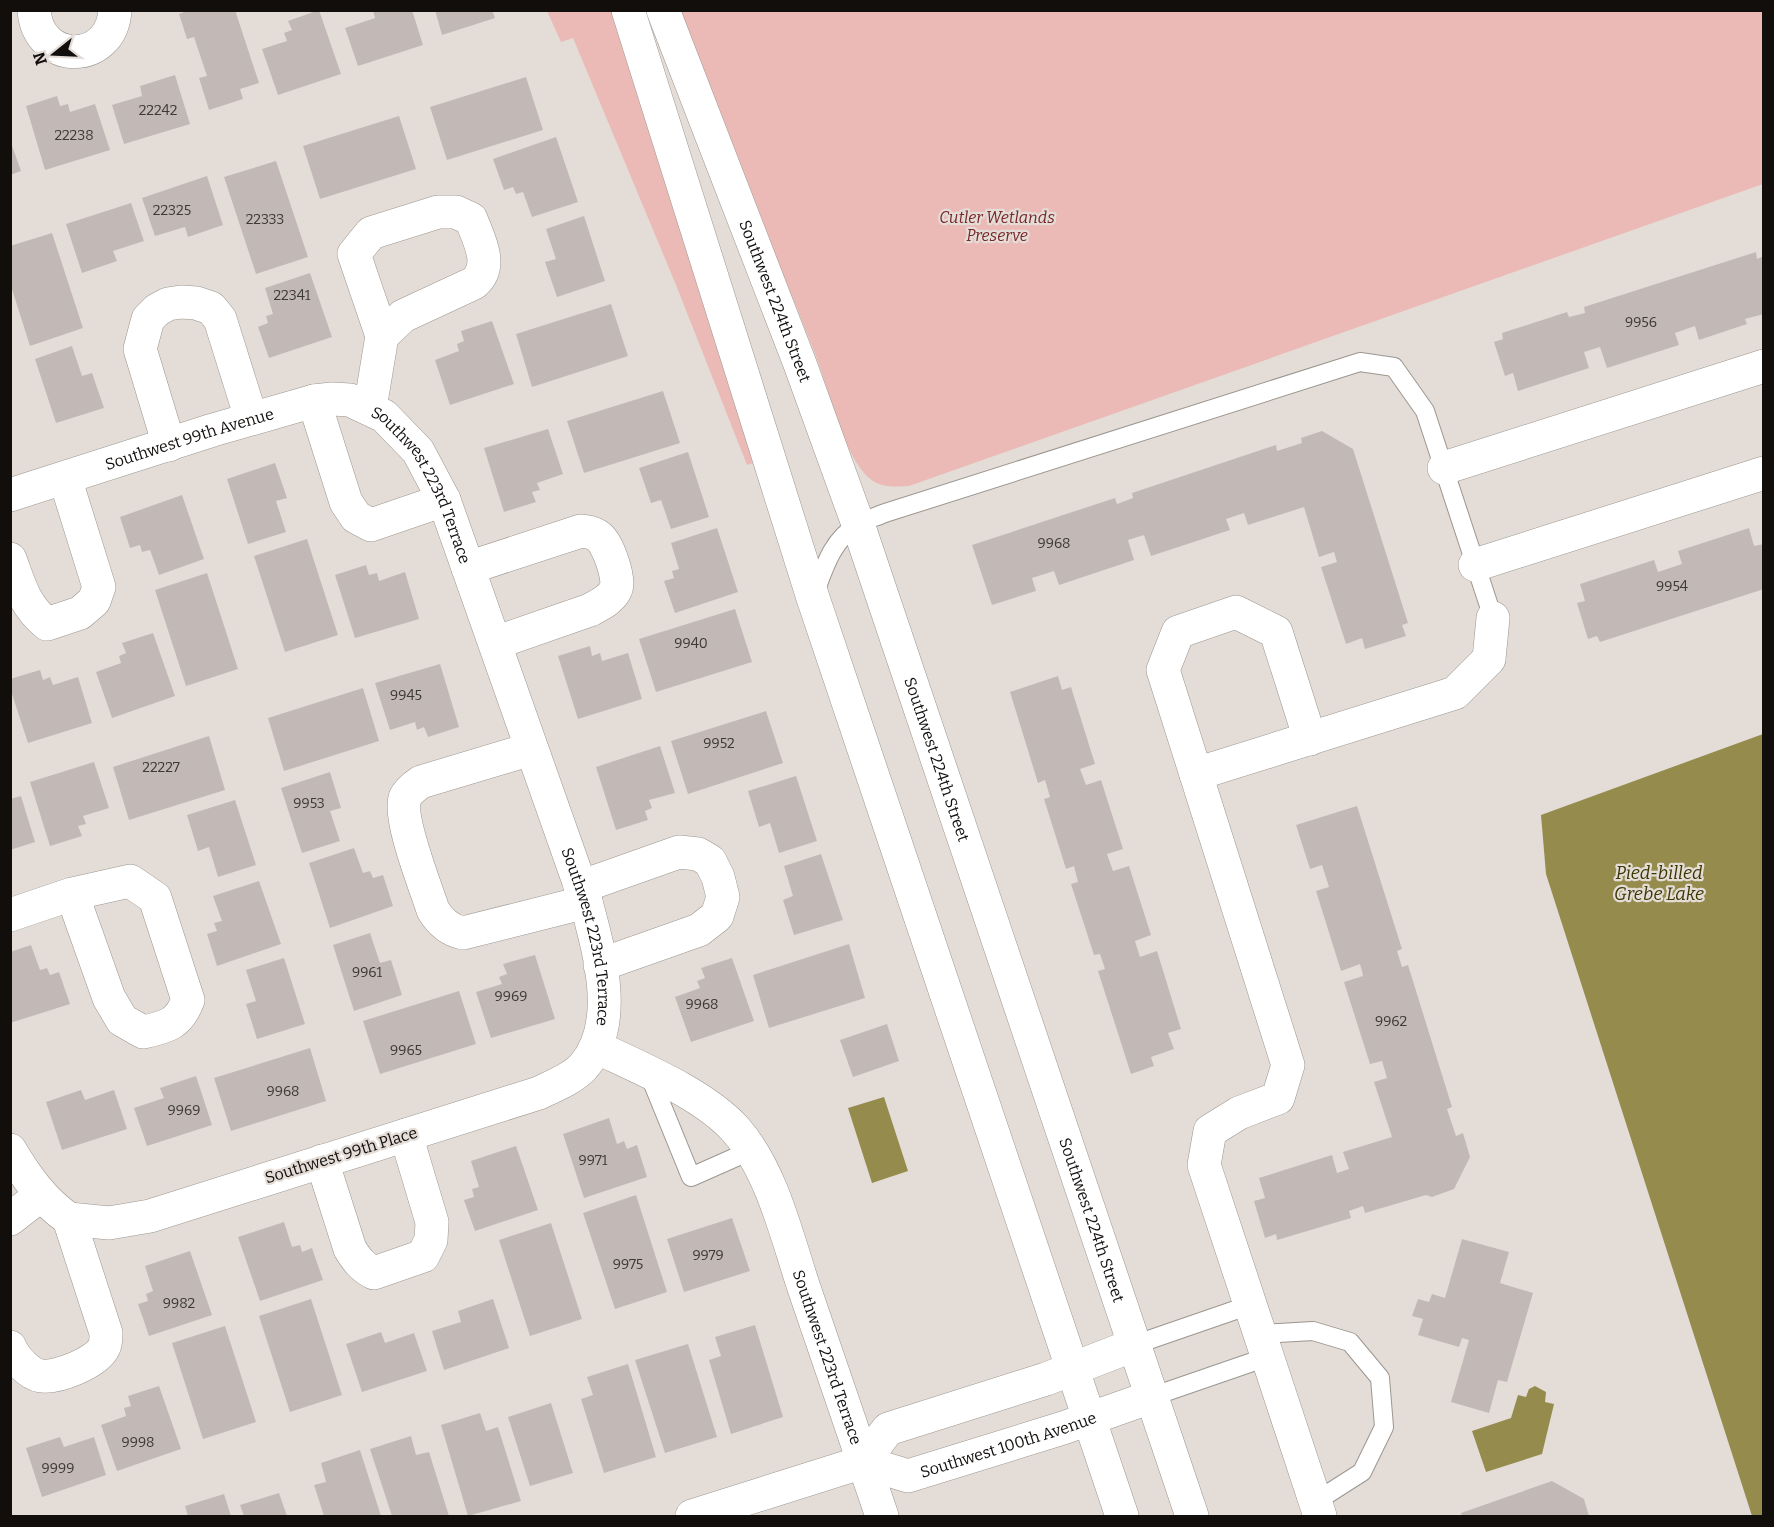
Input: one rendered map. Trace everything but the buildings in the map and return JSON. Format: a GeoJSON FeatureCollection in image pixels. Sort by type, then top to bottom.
{"type":"FeatureCollection","features":[{"type":"Feature","properties":{"kind":"street"},"geometry":{"type":"LineString","coordinates":[[34,10],[34,22],[40,34],[49,44],[61,50],[74,52],[88,50],[100,44],[109,33],[115,10]]}},
{"type":"Feature","properties":{"kind":"street"},"geometry":{"type":"LineString","coordinates":[[628,10],[813,598],[1122,1516]]}},
{"type":"Feature","properties":{"kind":"street","name":"Southwest 224th Street"},"geometry":{"type":"LineString","coordinates":[[663,10],[796,353],[858,524],[1192,1516]]}},
{"type":"Feature","properties":{"kind":"street"},"geometry":{"type":"LineString","coordinates":[[169,445],[140,349],[148,319],[157,309],[168,304],[196,303],[211,308],[220,319],[251,418]]}},
{"type":"Feature","properties":{"kind":"street","name":"Southwest 223rd Terrace"},"geometry":{"type":"LineString","coordinates":[[382,336],[370,408],[384,416],[418,451],[444,500],[495,643],[583,895],[603,987],[604,1022],[596,1047],[678,1088],[715,1112],[735,1129],[752,1150],[777,1208],[882,1516]]}},
{"type":"Feature","properties":{"kind":"street"},"geometry":{"type":"LineString","coordinates":[[1444,468],[1764,366]]}},
{"type":"Feature","properties":{"kind":"street","name":"Southwest 99th Avenue"},"geometry":{"type":"LineString","coordinates":[[10,495],[251,418],[314,401],[350,400],[370,408]]}},
{"type":"Feature","properties":{"kind":"street"},"geometry":{"type":"LineString","coordinates":[[314,401],[346,502],[356,517],[371,525],[444,500]]}},
{"type":"Feature","properties":{"kind":"street"},"geometry":{"type":"LineString","coordinates":[[1475,565],[1764,473]]}},
{"type":"Feature","properties":{"kind":"street"},"geometry":{"type":"LineString","coordinates":[[10,559],[24,598],[34,613],[47,624],[81,613],[94,601],[99,587],[65,478]]}},
{"type":"Feature","properties":{"kind":"street"},"geometry":{"type":"LineString","coordinates":[[468,568],[581,531],[598,536],[605,544],[617,579],[616,589],[605,602],[590,610],[495,643]]}},
{"type":"Feature","properties":{"kind":"street"},"geometry":{"type":"LineString","coordinates":[[1310,739],[1276,632],[1236,612],[1178,632],[1162,670],[1288,1065],[1278,1098],[1239,1113],[1210,1131],[1204,1165],[1318,1509]]}},
{"type":"Feature","properties":{"kind":"street"},"geometry":{"type":"LineString","coordinates":[[1196,774],[1455,693],[1489,659],[1493,618]]}},
{"type":"Feature","properties":{"kind":"street"},"geometry":{"type":"LineString","coordinates":[[531,749],[422,782],[405,798],[404,814],[407,829],[438,920],[463,933],[583,895],[679,852],[698,854],[710,861],[718,877],[723,897],[717,916],[699,930],[600,965]]}},
{"type":"Feature","properties":{"kind":"street"},"geometry":{"type":"LineString","coordinates":[[10,915],[72,894],[130,881],[155,898],[188,1000],[182,1014],[160,1029],[143,1032],[122,1020],[109,998],[72,894]]}},
{"type":"Feature","properties":{"kind":"street","name":"Southwest 99th Place"},"geometry":{"type":"LineString","coordinates":[[69,1220],[90,1223],[127,1221],[171,1210],[539,1093],[568,1078],[582,1067],[596,1047]]}},
{"type":"Feature","properties":{"kind":"street"},"geometry":{"type":"LineString","coordinates":[[322,1161],[350,1249],[365,1269],[374,1273],[423,1256],[431,1240],[432,1222],[406,1135]]}},
{"type":"Feature","properties":{"kind":"street"},"geometry":{"type":"LineString","coordinates":[[10,1150],[41,1195],[69,1220],[106,1333],[104,1346],[98,1356],[87,1364],[40,1376],[26,1368],[12,1353],[10,1347]]}},
{"type":"Feature","properties":{"kind":"street"},"geometry":{"type":"LineString","coordinates":[[10,1219],[41,1195]]}},
{"type":"Feature","properties":{"kind":"street"},"geometry":{"type":"LineString","coordinates":[[692,1516],[863,1462],[888,1429],[1073,1369],[1134,1345]]}},
{"type":"Feature","properties":{"kind":"street","name":"Southwest 100th Avenue"},"geometry":{"type":"LineString","coordinates":[[863,1462],[908,1476],[1090,1419],[1151,1397]]}},
{"type":"Feature","properties":{"kind":"lane"},"geometry":{"type":"LineString","coordinates":[[813,598],[830,553],[843,536],[858,524],[885,513],[1360,362],[1394,367],[1425,411],[1493,618]]}},
{"type":"Feature","properties":{"kind":"lane"},"geometry":{"type":"LineString","coordinates":[[648,1072],[692,1177],[752,1150]]}},
{"type":"Feature","properties":{"kind":"lane"},"geometry":{"type":"LineString","coordinates":[[1134,1345],[1259,1332],[1313,1331],[1350,1342],[1380,1378],[1384,1427],[1362,1472],[1318,1509]]}},
{"type":"Feature","properties":{"kind":"lane"},"geometry":{"type":"LineString","coordinates":[[1151,1397],[1259,1332]]}},
{"type":"Feature","properties":{"kind":"green space"},"geometry":{"type":"Polygon","coordinates":[[[547,11],[619,11],[678,196],[753,463],[747,465],[676,285],[573,38],[561,42],[547,11]]]}},
{"type":"Feature","properties":{"kind":"green space","name":"Cutler Wetlands Preserve"},"geometry":{"type":"Polygon","coordinates":[[[674,11],[1763,11],[1763,184],[909,486],[885,486],[874,482],[864,473],[848,447],[797,308],[674,11]]]}},
{"type":"Feature","properties":{"kind":"water","name":"Pied-billed Grebe Lake"},"geometry":{"type":"Polygon","coordinates":[[[1763,734],[1764,1516],[1752,1516],[1546,874],[1541,815],[1763,734]]]}},
{"type":"Feature","properties":{"kind":"water"},"geometry":{"type":"Polygon","coordinates":[[[884,1097],[908,1171],[872,1183],[848,1108],[884,1097]]]}},
{"type":"Feature","properties":{"kind":"water"},"geometry":{"type":"Polygon","coordinates":[[[1535,1386],[1546,1392],[1545,1402],[1554,1404],[1542,1454],[1486,1472],[1472,1431],[1511,1418],[1518,1395],[1526,1397],[1529,1389],[1535,1386]]]}}]}
